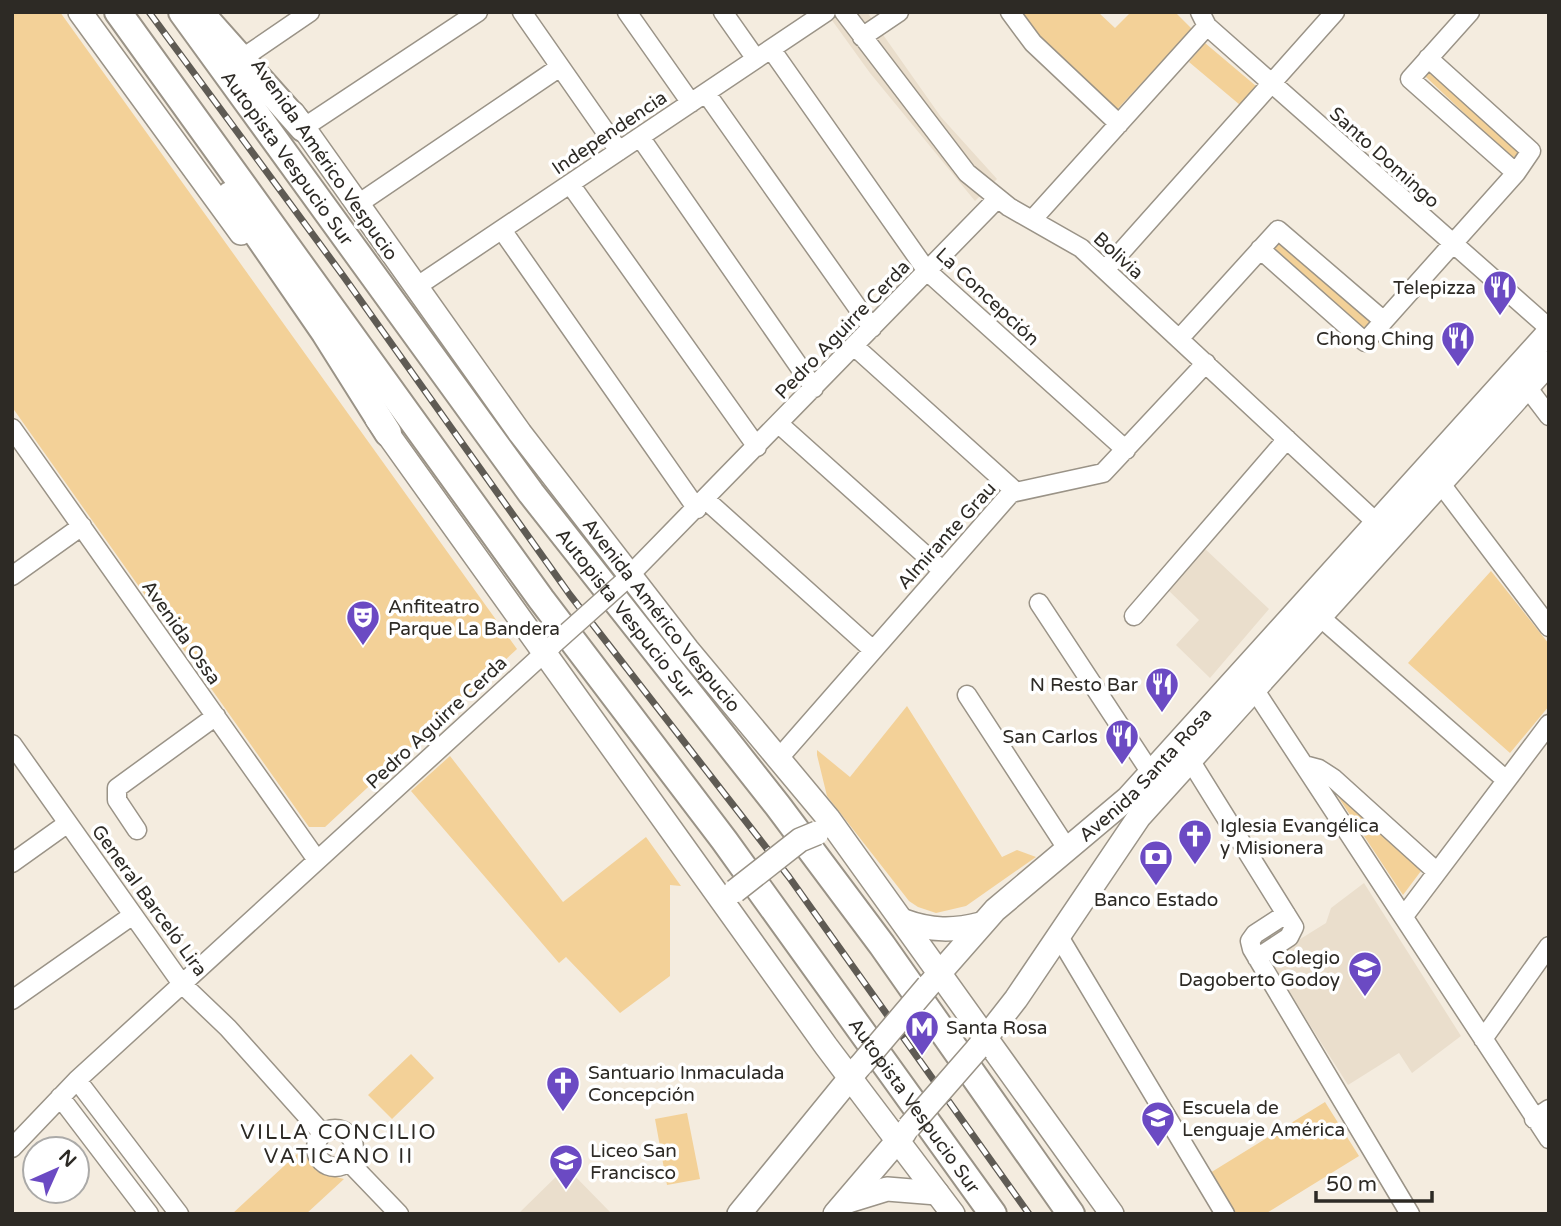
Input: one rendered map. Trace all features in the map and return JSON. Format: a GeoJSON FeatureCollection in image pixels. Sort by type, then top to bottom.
{"type":"FeatureCollection","features":[{"type":"Feature","properties":{"kind":"highway","name":"Autopista Vespucio Sur"},"geometry":{"type":"LineString","coordinates":[[182,12],[531,493],[778,806],[882,945],[1072,1214]]}},
{"type":"Feature","properties":{"kind":"highway"},"geometry":{"type":"LineString","coordinates":[[199,12],[303,128]]}},
{"type":"Feature","properties":{"kind":"highway"},"geometry":{"type":"LineString","coordinates":[[119,13],[214,173],[325,333],[388,433]]}},
{"type":"Feature","properties":{"kind":"highway","name":"Autopista Vespucio Sur"},"geometry":{"type":"LineString","coordinates":[[119,13],[533,588],[717,830],[993,1214]]}},
{"type":"Feature","properties":{"kind":"main road"},"geometry":{"type":"LineString","coordinates":[[80,12],[388,433],[550,648],[855,1072],[904,1134],[937,1193],[953,1214]]}},
{"type":"Feature","properties":{"kind":"main road","name":"Avenida Américo Vespucio"},"geometry":{"type":"LineString","coordinates":[[218,12],[250,53],[625,580],[779,758],[845,841],[904,921],[933,980],[1106,1210]]}},
{"type":"Feature","properties":{"kind":"main road","name":"Avenida Santa Rosa"},"geometry":{"type":"LineString","coordinates":[[739,1214],[981,924],[1117,808],[1151,773],[1378,524],[1549,330]]}},
{"type":"Feature","properties":{"kind":"main road","name":"Avenida Santa Rosa"},"geometry":{"type":"LineString","coordinates":[[840,1208],[982,1043],[1139,817],[1549,363]]}},
{"type":"Feature","properties":{"kind":"main road"},"geometry":{"type":"LineString","coordinates":[[732,900],[800,840],[817,833],[845,841]]}},
{"type":"Feature","properties":{"kind":"main road"},"geometry":{"type":"LineString","coordinates":[[904,921],[925,928],[946,930],[981,924]]}},
{"type":"Feature","properties":{"kind":"main road"},"geometry":{"type":"LineString","coordinates":[[840,1208],[887,1189],[937,1193]]}},
{"type":"Feature","properties":{"kind":"street"},"geometry":{"type":"LineString","coordinates":[[250,53],[310,12]]}},
{"type":"Feature","properties":{"kind":"street"},"geometry":{"type":"LineString","coordinates":[[303,128],[478,12]]}},
{"type":"Feature","properties":{"kind":"street"},"geometry":{"type":"LineString","coordinates":[[522,12],[619,151]]}},
{"type":"Feature","properties":{"kind":"street"},"geometry":{"type":"LineString","coordinates":[[627,12],[698,98],[872,328]]}},
{"type":"Feature","properties":{"kind":"street","name":"La Concepción"},"geometry":{"type":"LineString","coordinates":[[723,12],[764,54],[927,271],[1126,450]]}},
{"type":"Feature","properties":{"kind":"street","name":"Independencia"},"geometry":{"type":"LineString","coordinates":[[416,287],[826,12]]}},
{"type":"Feature","properties":{"kind":"street","name":"Bolivia"},"geometry":{"type":"LineString","coordinates":[[844,12],[954,158],[997,199],[1069,239],[1105,270],[1378,524]]}},
{"type":"Feature","properties":{"kind":"street"},"geometry":{"type":"LineString","coordinates":[[862,37],[899,12]]}},
{"type":"Feature","properties":{"kind":"street"},"geometry":{"type":"LineString","coordinates":[[1010,12],[1033,43],[1119,124]]}},
{"type":"Feature","properties":{"kind":"street"},"geometry":{"type":"LineString","coordinates":[[1105,270],[1335,12]]}},
{"type":"Feature","properties":{"kind":"street"},"geometry":{"type":"LineString","coordinates":[[1470,12],[1409,79],[1516,173]]}},
{"type":"Feature","properties":{"kind":"street"},"geometry":{"type":"LineString","coordinates":[[1032,220],[1119,124],[1202,17]]}},
{"type":"Feature","properties":{"kind":"street","name":"Santo Domingo"},"geometry":{"type":"LineString","coordinates":[[1202,17],[1271,83],[1549,330]]}},
{"type":"Feature","properties":{"kind":"street"},"geometry":{"type":"LineString","coordinates":[[1260,249],[1365,342],[1453,245],[1516,173],[1531,151],[1428,58]]}},
{"type":"Feature","properties":{"kind":"street"},"geometry":{"type":"LineString","coordinates":[[358,204],[560,67]]}},
{"type":"Feature","properties":{"kind":"street"},"geometry":{"type":"LineString","coordinates":[[640,137],[814,388]]}},
{"type":"Feature","properties":{"kind":"street"},"geometry":{"type":"LineString","coordinates":[[570,184],[757,447]]}},
{"type":"Feature","properties":{"kind":"street","name":"Pedro Aguirre Cerda"},"geometry":{"type":"LineString","coordinates":[[12,1148],[77,1080],[625,580],[997,199]]}},
{"type":"Feature","properties":{"kind":"street"},"geometry":{"type":"LineString","coordinates":[[502,230],[701,505],[873,650]]}},
{"type":"Feature","properties":{"kind":"street"},"geometry":{"type":"LineString","coordinates":[[1179,339],[1278,230],[1384,321]]}},
{"type":"Feature","properties":{"kind":"street"},"geometry":{"type":"LineString","coordinates":[[854,346],[1015,491]]}},
{"type":"Feature","properties":{"kind":"street","name":"Almirante Grau"},"geometry":{"type":"LineString","coordinates":[[779,758],[1015,491],[1099,475],[1126,450],[1206,363]]}},
{"type":"Feature","properties":{"kind":"street"},"geometry":{"type":"LineString","coordinates":[[1527,387],[1549,416]]}},
{"type":"Feature","properties":{"kind":"street"},"geometry":{"type":"LineString","coordinates":[[779,424],[943,571]]}},
{"type":"Feature","properties":{"kind":"street","name":"Avenida Ossa"},"geometry":{"type":"LineString","coordinates":[[12,428],[317,860]]}},
{"type":"Feature","properties":{"kind":"street"},"geometry":{"type":"LineString","coordinates":[[1134,616],[1287,439]]}},
{"type":"Feature","properties":{"kind":"street"},"geometry":{"type":"LineString","coordinates":[[1441,484],[1549,626]]}},
{"type":"Feature","properties":{"kind":"street"},"geometry":{"type":"LineString","coordinates":[[12,576],[82,526]]}},
{"type":"Feature","properties":{"kind":"street"},"geometry":{"type":"LineString","coordinates":[[1039,603],[1151,773]]}},
{"type":"Feature","properties":{"kind":"street"},"geometry":{"type":"LineString","coordinates":[[1320,617],[1506,780]]}},
{"type":"Feature","properties":{"kind":"street"},"geometry":{"type":"LineString","coordinates":[[1254,689],[1483,1039],[1541,1114],[1549,1139]]}},
{"type":"Feature","properties":{"kind":"street"},"geometry":{"type":"LineString","coordinates":[[967,695],[1068,850]]}},
{"type":"Feature","properties":{"kind":"street"},"geometry":{"type":"LineString","coordinates":[[137,830],[117,800],[117,788],[216,716]]}},
{"type":"Feature","properties":{"kind":"street"},"geometry":{"type":"LineString","coordinates":[[1404,916],[1549,724]]}},
{"type":"Feature","properties":{"kind":"street","name":"General Barceló Lira"},"geometry":{"type":"LineString","coordinates":[[12,744],[182,984],[228,1028],[322,1133]]}},
{"type":"Feature","properties":{"kind":"street"},"geometry":{"type":"LineString","coordinates":[[1190,760],[1286,914],[1252,937],[1250,945],[1410,1214]]}},
{"type":"Feature","properties":{"kind":"street"},"geometry":{"type":"LineString","coordinates":[[1304,765],[1326,772],[1437,872]]}},
{"type":"Feature","properties":{"kind":"street"},"geometry":{"type":"LineString","coordinates":[[12,863],[68,823]]}},
{"type":"Feature","properties":{"kind":"street"},"geometry":{"type":"LineString","coordinates":[[12,1000],[133,915]]}},
{"type":"Feature","properties":{"kind":"street"},"geometry":{"type":"LineString","coordinates":[[1058,934],[1224,1214]]}},
{"type":"Feature","properties":{"kind":"street"},"geometry":{"type":"LineString","coordinates":[[1483,1039],[1549,946]]}},
{"type":"Feature","properties":{"kind":"street"},"geometry":{"type":"LineString","coordinates":[[77,1080],[179,1214]]}},
{"type":"Feature","properties":{"kind":"street"},"geometry":{"type":"LineString","coordinates":[[60,1097],[149,1214]]}},
{"type":"Feature","properties":{"kind":"street"},"geometry":{"type":"LineString","coordinates":[[334,1128],[351,1136],[355,1149],[349,1162],[336,1167],[323,1163],[315,1145],[322,1133],[334,1128]]}},
{"type":"Feature","properties":{"kind":"street"},"geometry":{"type":"LineString","coordinates":[[349,1162],[399,1214]]}},
{"type":"Feature","properties":{"kind":"shaded area"},"geometry":{"type":"Polygon","coordinates":[[[12,12],[60,12],[517,649],[325,827],[309,827],[12,407],[12,12]]]}},
{"type":"Feature","properties":{"kind":"shaded area"},"geometry":{"type":"Polygon","coordinates":[[[826,12],[867,12],[941,117],[997,179],[975,201],[870,73],[826,12]]]}},
{"type":"Feature","properties":{"kind":"shaded area"},"geometry":{"type":"Polygon","coordinates":[[[1011,12],[1098,12],[1115,28],[1131,12],[1175,12],[1192,29],[1110,117],[1011,12]]]}},
{"type":"Feature","properties":{"kind":"shaded area"},"geometry":{"type":"Polygon","coordinates":[[[1205,43],[1256,86],[1240,105],[1189,62],[1205,43]]]}},
{"type":"Feature","properties":{"kind":"shaded area"},"geometry":{"type":"Polygon","coordinates":[[[1426,69],[1530,152],[1519,165],[1426,77],[1426,69]]]}},
{"type":"Feature","properties":{"kind":"shaded area"},"geometry":{"type":"Polygon","coordinates":[[[1277,237],[1377,320],[1366,331],[1273,247],[1277,237]]]}},
{"type":"Feature","properties":{"kind":"shaded area"},"geometry":{"type":"Polygon","coordinates":[[[1203,547],[1269,609],[1210,678],[1176,645],[1199,620],[1166,588],[1203,547]]]}},
{"type":"Feature","properties":{"kind":"shaded area"},"geometry":{"type":"Polygon","coordinates":[[[1491,571],[1549,644],[1549,706],[1510,753],[1408,663],[1491,571]]]}},
{"type":"Feature","properties":{"kind":"shaded area"},"geometry":{"type":"Polygon","coordinates":[[[907,706],[1002,857],[1017,850],[1036,857],[966,906],[936,913],[909,901],[827,796],[817,755],[817,750],[850,777],[907,706]]]}},
{"type":"Feature","properties":{"kind":"shaded area"},"geometry":{"type":"Polygon","coordinates":[[[450,756],[563,902],[646,837],[681,886],[670,885],[670,976],[620,1013],[566,957],[559,963],[411,791],[450,756]]]}},
{"type":"Feature","properties":{"kind":"shaded area"},"geometry":{"type":"Polygon","coordinates":[[[1329,783],[1424,867],[1403,895],[1329,783]]]}},
{"type":"Feature","properties":{"kind":"shaded area","name":"Colegio Dagoberto Godoy"},"geometry":{"type":"Polygon","coordinates":[[[1364,883],[1461,1036],[1412,1073],[1399,1053],[1348,1085],[1268,959],[1326,923],[1331,908],[1364,883]]]}},
{"type":"Feature","properties":{"kind":"shaded area"},"geometry":{"type":"Polygon","coordinates":[[[411,1054],[434,1078],[392,1119],[368,1095],[411,1054]]]}},
{"type":"Feature","properties":{"kind":"shaded area"},"geometry":{"type":"Polygon","coordinates":[[[1325,1102],[1359,1156],[1265,1214],[1235,1214],[1210,1173],[1325,1102]]]}},
{"type":"Feature","properties":{"kind":"shaded area"},"geometry":{"type":"Polygon","coordinates":[[[687,1113],[700,1179],[667,1185],[655,1119],[687,1113]]]}},
{"type":"Feature","properties":{"kind":"shaded area"},"geometry":{"type":"Polygon","coordinates":[[[310,1142],[324,1171],[344,1179],[306,1214],[232,1214],[310,1142]]]}},
{"type":"Feature","properties":{"kind":"shaded area","name":"Liceo San Francisco"},"geometry":{"type":"Polygon","coordinates":[[[566,1167],[612,1214],[518,1214],[566,1167]]]}},
{"type":"Feature","properties":{"kind":"railway"},"geometry":{"type":"LineString","coordinates":[[149,12],[344,277],[570,595],[789,877],[1029,1214]]}},
{"type":"Feature","properties":{"kind":"place","name":"Telepizza"},"geometry":{"type":"Point","coordinates":[1500,317]}},
{"type":"Feature","properties":{"kind":"place","name":"Chong Ching"},"geometry":{"type":"Point","coordinates":[1458,368]}},
{"type":"Feature","properties":{"kind":"place","name":"Anfiteatro Parque La Bandera"},"geometry":{"type":"Point","coordinates":[363,647]}},
{"type":"Feature","properties":{"kind":"place","name":"N Resto Bar"},"geometry":{"type":"Point","coordinates":[1162,714]}},
{"type":"Feature","properties":{"kind":"place","name":"San Carlos"},"geometry":{"type":"Point","coordinates":[1122,766]}},
{"type":"Feature","properties":{"kind":"place","name":"Iglesia Evangélica y Misionera"},"geometry":{"type":"Point","coordinates":[1195,866]}},
{"type":"Feature","properties":{"kind":"place","name":"Banco Estado"},"geometry":{"type":"Point","coordinates":[1156,887]}},
{"type":"Feature","properties":{"kind":"place","name":"Colegio Dagoberto Godoy"},"geometry":{"type":"Point","coordinates":[1365,998]}},
{"type":"Feature","properties":{"kind":"place","name":"Santa Rosa"},"geometry":{"type":"Point","coordinates":[922,1057]}},
{"type":"Feature","properties":{"kind":"place","name":"Santuario Inmaculada Concepción"},"geometry":{"type":"Point","coordinates":[563,1113]}},
{"type":"Feature","properties":{"kind":"place","name":"Escuela de Lenguaje América"},"geometry":{"type":"Point","coordinates":[1158,1148]}},
{"type":"Feature","properties":{"kind":"place","name":"Liceo San Francisco"},"geometry":{"type":"Point","coordinates":[566,1191]}},
{"type":"Feature","properties":{"kind":"district","name":"VILLA CONCILIO VATICANO II"},"geometry":{"type":"Point","coordinates":[339,1144]}}]}
